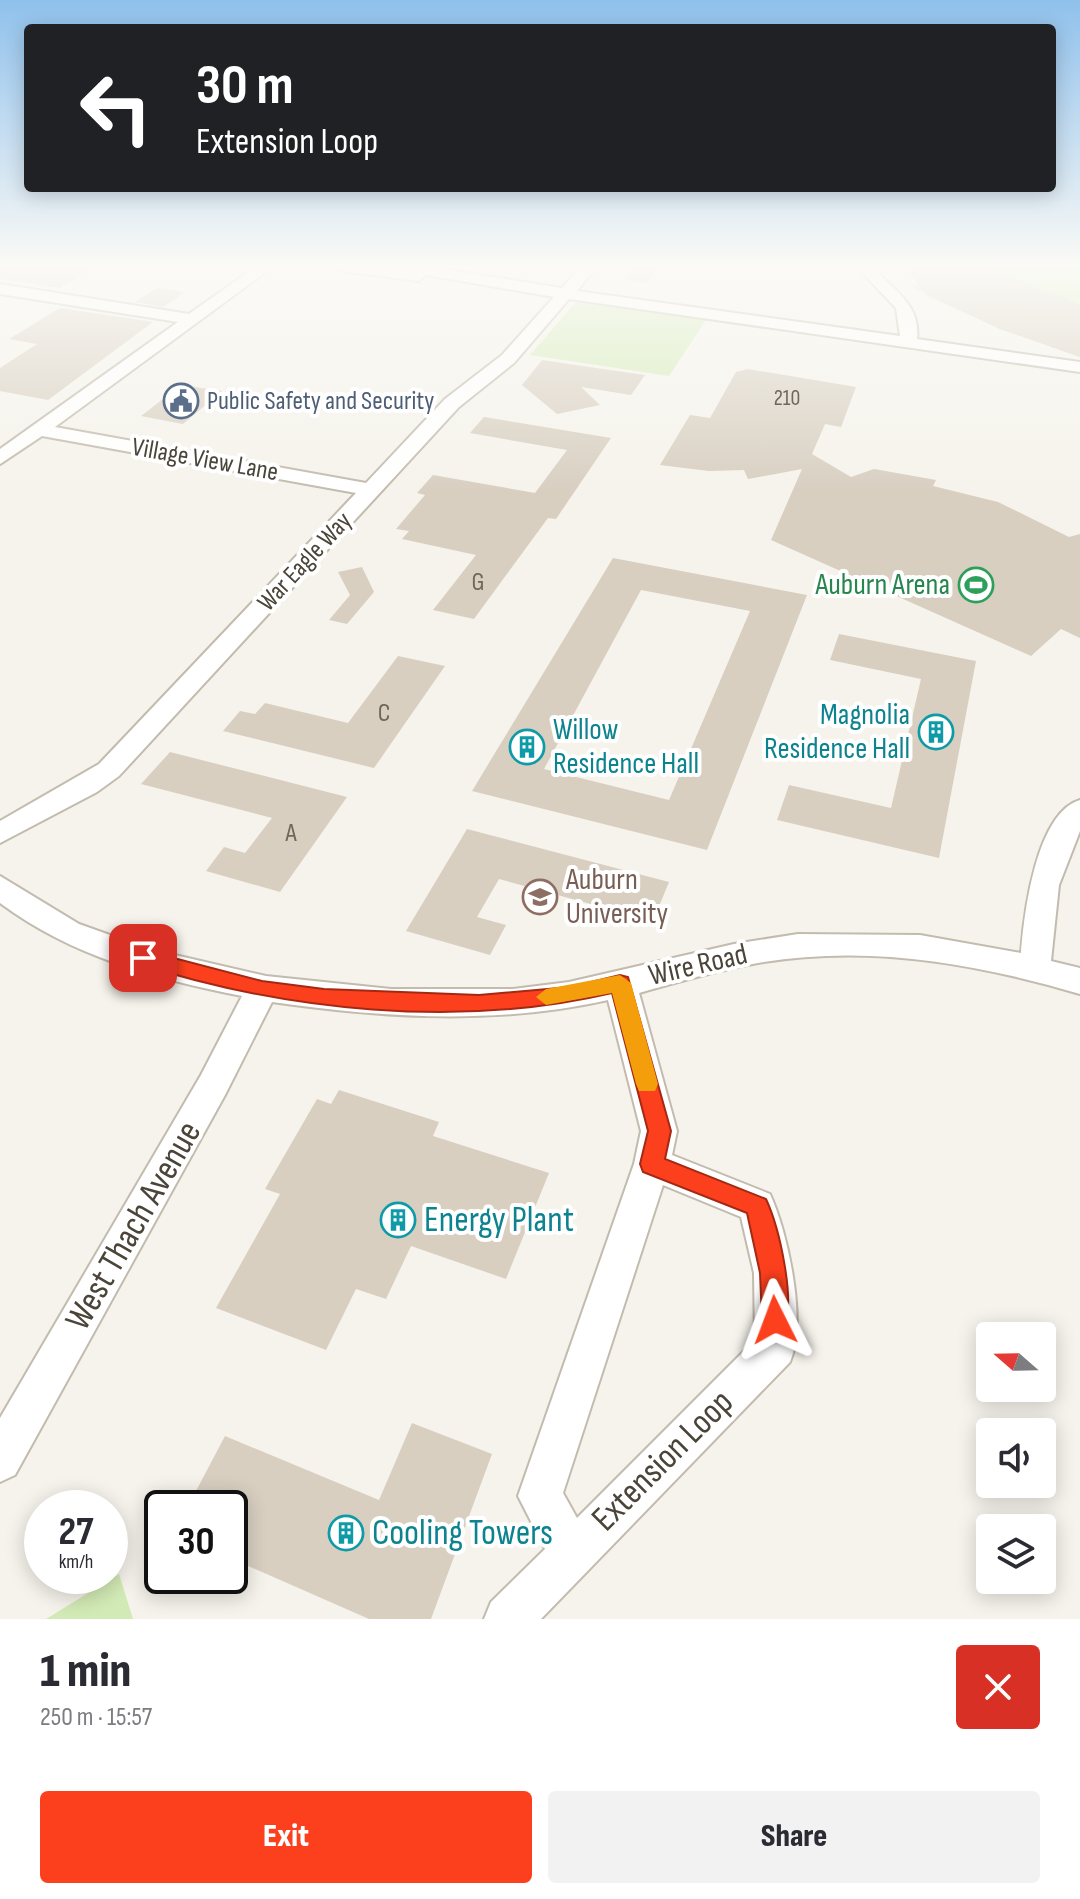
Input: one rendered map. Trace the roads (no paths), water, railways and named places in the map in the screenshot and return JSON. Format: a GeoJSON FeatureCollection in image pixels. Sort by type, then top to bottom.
{"type":"FeatureCollection","features":[{"type":"Feature","properties":{"kind":"street"},"geometry":{"type":"LineString","coordinates":[[0,458],[161,342]]}},
{"type":"Feature","properties":{"kind":"street","name":"War Eagle Way"},"geometry":{"type":"LineString","coordinates":[[0,833],[76,793],[109,770],[452,403],[508,359],[523,342]]}},
{"type":"Feature","properties":{"kind":"street"},"geometry":{"type":"LineString","coordinates":[[912,342],[1080,367]]}},
{"type":"Feature","properties":{"kind":"street","name":"Village View Lane"},"geometry":{"type":"LineString","coordinates":[[38,430],[371,490]]}},
{"type":"Feature","properties":{"kind":"street"},"geometry":{"type":"LineString","coordinates":[[1035,968],[1042,887],[1060,836],[1080,810]]}},
{"type":"Feature","properties":{"kind":"street","name":"Wire Road"},"geometry":{"type":"LineString","coordinates":[[0,887],[31,911],[92,943],[262,989],[324,997],[479,1003],[570,995],[760,951],[842,943],[927,949],[1035,968],[1080,981]]}},
{"type":"Feature","properties":{"kind":"street","name":"Extension Loop"},"geometry":{"type":"LineString","coordinates":[[571,1552],[540,1496],[652,1164],[659,1131],[620,983]]}},
{"type":"Feature","properties":{"kind":"street","name":"West Thach Avenue"},"geometry":{"type":"LineString","coordinates":[[0,1460],[206,1098],[262,989]]}},
{"type":"Feature","properties":{"kind":"street","name":"Extension Loop"},"geometry":{"type":"LineString","coordinates":[[508,1619],[776,1348],[773,1273],[757,1206],[652,1164]]}},
{"type":"Feature","properties":{"kind":"place","name":"Public Safety and Security"},"geometry":{"type":"Point","coordinates":[181,401]}},
{"type":"Feature","properties":{"kind":"place","name":"Auburn Arena"},"geometry":{"type":"Point","coordinates":[976,585]}},
{"type":"Feature","properties":{"kind":"place","name":"Magnolia Residence Hall"},"geometry":{"type":"Point","coordinates":[936,732]}},
{"type":"Feature","properties":{"kind":"place","name":"Willow Residence Hall"},"geometry":{"type":"Point","coordinates":[527,747]}},
{"type":"Feature","properties":{"kind":"place","name":"Auburn University"},"geometry":{"type":"Point","coordinates":[540,897]}},
{"type":"Feature","properties":{"kind":"place","name":"Energy Plant"},"geometry":{"type":"Point","coordinates":[398,1220]}},
{"type":"Feature","properties":{"kind":"place","name":"Cooling Towers"},"geometry":{"type":"Point","coordinates":[346,1533]}}]}
